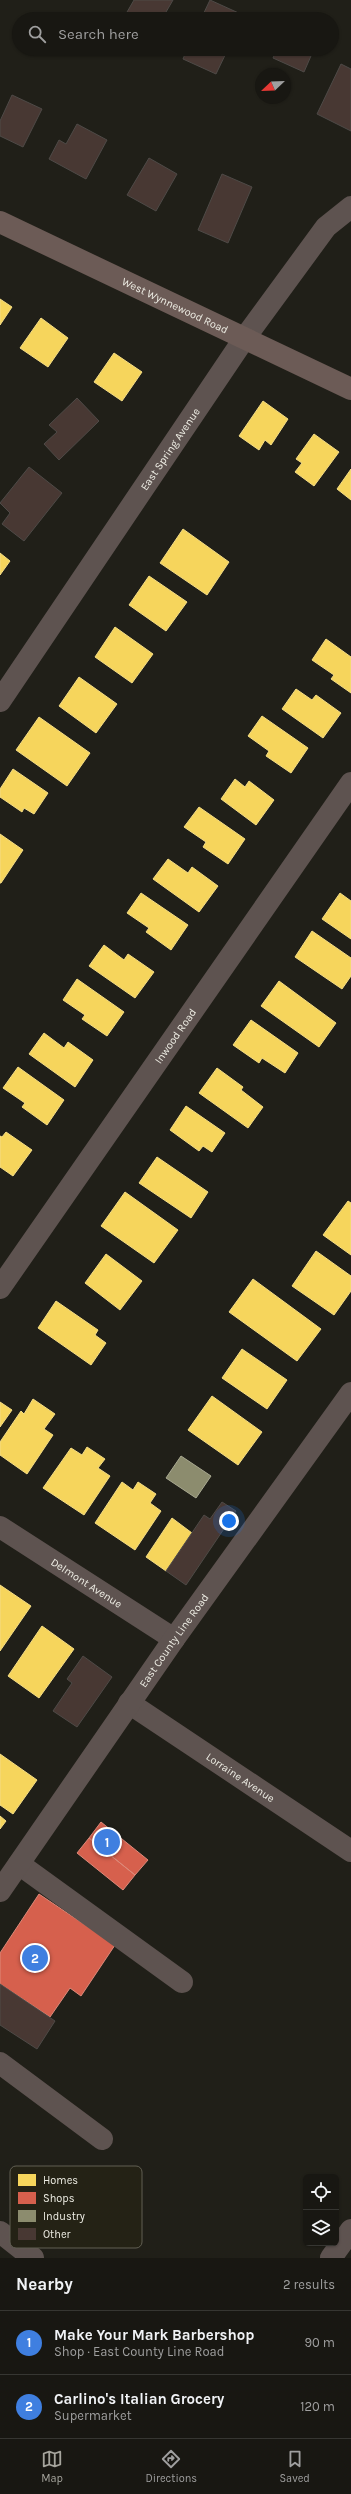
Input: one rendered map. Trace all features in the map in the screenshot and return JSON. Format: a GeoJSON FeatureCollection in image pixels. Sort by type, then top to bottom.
{"type":"FeatureCollection","features":[{"type":"Feature","properties":{"kind":"main road","name":"West Wynnewood Road"},"geometry":{"type":"LineString","coordinates":[[0,222],[244,340],[351,389]]}},
{"type":"Feature","properties":{"kind":"street","name":"East Spring Avenue"},"geometry":{"type":"LineString","coordinates":[[1,696],[244,340],[326,227],[351,207]]}},
{"type":"Feature","properties":{"kind":"street","name":"Inwood Road"},"geometry":{"type":"LineString","coordinates":[[0,1288],[351,783]]}},
{"type":"Feature","properties":{"kind":"street","name":"East County Line Road"},"geometry":{"type":"LineString","coordinates":[[0,1891],[174,1639],[351,1393]]}},
{"type":"Feature","properties":{"kind":"street","name":"Delmont Avenue"},"geometry":{"type":"LineString","coordinates":[[0,1527],[174,1639]]}},
{"type":"Feature","properties":{"kind":"street","name":"Lorraine Avenue"},"geometry":{"type":"LineString","coordinates":[[129,1703],[351,1852]]}},
{"type":"Feature","properties":{"kind":"street"},"geometry":{"type":"LineString","coordinates":[[19,1864],[182,1982]]}},
{"type":"Feature","properties":{"kind":"street"},"geometry":{"type":"LineString","coordinates":[[0,2063],[102,2139]]}},
{"type":"Feature","properties":{"kind":"street"},"geometry":{"type":"LineString","coordinates":[[331,2258],[351,2230]]}},
{"type":"Feature","properties":{"kind":"street"},"geometry":{"type":"LineString","coordinates":[[0,2232],[10,2240]]}},
{"type":"Feature","properties":{"kind":"street"},"geometry":{"type":"LineString","coordinates":[[20,2248],[33,2258]]}},
{"type":"Feature","properties":{"kind":"building: Homes"},"geometry":{"type":"Polygon","coordinates":[[[0,299],[12,307],[0,325],[0,299]]]}},
{"type":"Feature","properties":{"kind":"building: Homes"},"geometry":{"type":"Polygon","coordinates":[[[41,318],[68,338],[48,367],[20,348],[41,318]]]}},
{"type":"Feature","properties":{"kind":"building: Homes"},"geometry":{"type":"Polygon","coordinates":[[[114,353],[142,372],[122,401],[94,382],[114,353]]]}},
{"type":"Feature","properties":{"kind":"building: Homes"},"geometry":{"type":"Polygon","coordinates":[[[263,401],[288,419],[271,445],[265,440],[259,450],[239,436],[263,401]]]}},
{"type":"Feature","properties":{"kind":"building: Homes"},"geometry":{"type":"Polygon","coordinates":[[[314,434],[339,452],[314,486],[295,472],[302,463],[296,459],[314,434]]]}},
{"type":"Feature","properties":{"kind":"building: Homes"},"geometry":{"type":"Polygon","coordinates":[[[351,469],[351,500],[337,489],[351,469]]]}},
{"type":"Feature","properties":{"kind":"building: Homes"},"geometry":{"type":"Polygon","coordinates":[[[183,529],[229,562],[207,595],[160,563],[183,529]]]}},
{"type":"Feature","properties":{"kind":"building: Homes"},"geometry":{"type":"Polygon","coordinates":[[[0,553],[10,561],[0,575],[0,553]]]}},
{"type":"Feature","properties":{"kind":"building: Homes"},"geometry":{"type":"Polygon","coordinates":[[[149,576],[187,602],[166,631],[129,605],[149,576]]]}},
{"type":"Feature","properties":{"kind":"building: Homes"},"geometry":{"type":"Polygon","coordinates":[[[115,627],[153,654],[132,683],[95,657],[115,627]]]}},
{"type":"Feature","properties":{"kind":"building: Homes"},"geometry":{"type":"Polygon","coordinates":[[[326,639],[351,657],[351,693],[331,679],[334,675],[312,660],[326,639]]]}},
{"type":"Feature","properties":{"kind":"building: Homes"},"geometry":{"type":"Polygon","coordinates":[[[79,677],[117,704],[96,733],[59,706],[79,677]]]}},
{"type":"Feature","properties":{"kind":"building: Homes"},"geometry":{"type":"Polygon","coordinates":[[[296,689],[312,700],[316,695],[341,713],[323,738],[282,709],[296,689]]]}},
{"type":"Feature","properties":{"kind":"building: Homes"},"geometry":{"type":"Polygon","coordinates":[[[262,716],[308,748],[291,773],[266,756],[269,751],[248,736],[262,716]]]}},
{"type":"Feature","properties":{"kind":"building: Homes"},"geometry":{"type":"Polygon","coordinates":[[[39,717],[90,753],[67,786],[16,750],[39,717]]]}},
{"type":"Feature","properties":{"kind":"building: Homes"},"geometry":{"type":"Polygon","coordinates":[[[13,769],[48,793],[34,814],[24,808],[22,812],[0,797],[0,789],[13,769]]]}},
{"type":"Feature","properties":{"kind":"building: Homes"},"geometry":{"type":"Polygon","coordinates":[[[235,779],[245,787],[249,781],[274,800],[256,825],[221,799],[235,779]]]}},
{"type":"Feature","properties":{"kind":"building: Homes"},"geometry":{"type":"Polygon","coordinates":[[[199,807],[245,839],[228,864],[203,847],[206,842],[184,827],[199,807]]]}},
{"type":"Feature","properties":{"kind":"building: Homes"},"geometry":{"type":"Polygon","coordinates":[[[0,834],[23,850],[1,883],[0,883],[0,834]]]}},
{"type":"Feature","properties":{"kind":"building: Homes"},"geometry":{"type":"Polygon","coordinates":[[[168,859],[188,873],[192,867],[218,886],[199,912],[153,879],[168,859]]]}},
{"type":"Feature","properties":{"kind":"building: Homes"},"geometry":{"type":"Polygon","coordinates":[[[141,893],[188,925],[171,950],[146,932],[149,928],[127,913],[141,893]]]}},
{"type":"Feature","properties":{"kind":"building: Homes"},"geometry":{"type":"Polygon","coordinates":[[[340,893],[351,901],[351,939],[322,919],[340,893]]]}},
{"type":"Feature","properties":{"kind":"building: Homes"},"geometry":{"type":"Polygon","coordinates":[[[312,931],[351,958],[351,976],[342,989],[295,957],[312,931]]]}},
{"type":"Feature","properties":{"kind":"building: Homes"},"geometry":{"type":"Polygon","coordinates":[[[104,945],[124,960],[128,954],[154,972],[135,998],[89,966],[104,945]]]}},
{"type":"Feature","properties":{"kind":"building: Homes"},"geometry":{"type":"Polygon","coordinates":[[[77,979],[124,1012],[107,1036],[82,1019],[85,1015],[63,1000],[77,979]]]}},
{"type":"Feature","properties":{"kind":"building: Homes"},"geometry":{"type":"Polygon","coordinates":[[[279,981],[336,1023],[319,1047],[261,1006],[279,981]]]}},
{"type":"Feature","properties":{"kind":"building: Homes"},"geometry":{"type":"Polygon","coordinates":[[[251,1020],[298,1053],[285,1073],[262,1058],[259,1063],[233,1045],[251,1020]]]}},
{"type":"Feature","properties":{"kind":"building: Homes"},"geometry":{"type":"Polygon","coordinates":[[[44,1033],[64,1048],[68,1042],[93,1060],[75,1087],[29,1054],[44,1033]]]}},
{"type":"Feature","properties":{"kind":"building: Homes"},"geometry":{"type":"Polygon","coordinates":[[[18,1067],[64,1100],[47,1125],[22,1107],[25,1103],[3,1088],[18,1067]]]}},
{"type":"Feature","properties":{"kind":"building: Homes"},"geometry":{"type":"Polygon","coordinates":[[[217,1068],[243,1087],[241,1090],[263,1107],[248,1128],[199,1093],[217,1068]]]}},
{"type":"Feature","properties":{"kind":"building: Homes"},"geometry":{"type":"Polygon","coordinates":[[[186,1106],[225,1133],[212,1152],[203,1146],[199,1151],[170,1130],[186,1106]]]}},
{"type":"Feature","properties":{"kind":"building: Homes"},"geometry":{"type":"Polygon","coordinates":[[[6,1132],[32,1150],[13,1176],[0,1167],[0,1136],[2,1137],[6,1132]]]}},
{"type":"Feature","properties":{"kind":"building: Homes"},"geometry":{"type":"Polygon","coordinates":[[[157,1157],[208,1192],[191,1218],[139,1183],[157,1157]]]}},
{"type":"Feature","properties":{"kind":"building: Homes"},"geometry":{"type":"Polygon","coordinates":[[[125,1192],[178,1230],[154,1263],[101,1226],[125,1192]]]}},
{"type":"Feature","properties":{"kind":"building: Homes"},"geometry":{"type":"Polygon","coordinates":[[[348,1201],[351,1203],[351,1255],[323,1235],[348,1201]]]}},
{"type":"Feature","properties":{"kind":"building: Homes"},"geometry":{"type":"Polygon","coordinates":[[[316,1251],[351,1276],[351,1291],[334,1315],[292,1286],[316,1251]]]}},
{"type":"Feature","properties":{"kind":"building: Homes"},"geometry":{"type":"Polygon","coordinates":[[[106,1254],[142,1281],[120,1310],[85,1283],[106,1254]]]}},
{"type":"Feature","properties":{"kind":"building: Homes"},"geometry":{"type":"Polygon","coordinates":[[[253,1279],[321,1329],[297,1361],[229,1312],[253,1279]]]}},
{"type":"Feature","properties":{"kind":"building: Homes"},"geometry":{"type":"Polygon","coordinates":[[[56,1301],[98,1330],[95,1335],[106,1343],[91,1365],[38,1328],[56,1301]]]}},
{"type":"Feature","properties":{"kind":"building: Homes"},"geometry":{"type":"Polygon","coordinates":[[[242,1349],[287,1380],[267,1409],[222,1378],[242,1349]]]}},
{"type":"Feature","properties":{"kind":"building: Homes"},"geometry":{"type":"Polygon","coordinates":[[[212,1396],[262,1432],[238,1465],[188,1430],[212,1396]]]}},
{"type":"Feature","properties":{"kind":"building: Homes"},"geometry":{"type":"Polygon","coordinates":[[[33,1399],[55,1414],[44,1429],[53,1435],[27,1474],[0,1455],[0,1442],[21,1411],[24,1414],[33,1399]]]}},
{"type":"Feature","properties":{"kind":"building: Homes"},"geometry":{"type":"Polygon","coordinates":[[[0,1402],[12,1410],[0,1427],[0,1402]]]}},
{"type":"Feature","properties":{"kind":"building: Homes"},"geometry":{"type":"Polygon","coordinates":[[[87,1447],[105,1459],[98,1468],[110,1476],[84,1515],[43,1488],[71,1448],[82,1455],[87,1447]]]}},
{"type":"Feature","properties":{"kind":"building: Homes"},"geometry":{"type":"Polygon","coordinates":[[[122,1482],[133,1490],[138,1482],[156,1494],[150,1503],[161,1511],[135,1550],[95,1523],[122,1482]]]}},
{"type":"Feature","properties":{"kind":"building: Homes"},"geometry":{"type":"Polygon","coordinates":[[[172,1518],[192,1533],[166,1571],[146,1557],[172,1518]]]}},
{"type":"Feature","properties":{"kind":"building: Homes"},"geometry":{"type":"Polygon","coordinates":[[[0,1585],[31,1606],[0,1651],[0,1585]]]}},
{"type":"Feature","properties":{"kind":"building: Homes"},"geometry":{"type":"Polygon","coordinates":[[[42,1626],[74,1649],[39,1698],[8,1676],[42,1626]]]}},
{"type":"Feature","properties":{"kind":"building: Homes"},"geometry":{"type":"Polygon","coordinates":[[[0,1754],[37,1780],[13,1814],[0,1805],[0,1754]]]}},
{"type":"Feature","properties":{"kind":"building: Homes"},"geometry":{"type":"Polygon","coordinates":[[[0,1816],[6,1821],[0,1829],[0,1816]]]}},
{"type":"Feature","properties":{"kind":"building: Shops"},"geometry":{"type":"Polygon","coordinates":[[[101,1822],[148,1860],[135,1875],[89,1838],[101,1822]]]}},
{"type":"Feature","properties":{"kind":"building: Shops"},"geometry":{"type":"Polygon","coordinates":[[[89,1838],[135,1875],[123,1890],[77,1853],[89,1838]]]}},
{"type":"Feature","properties":{"kind":"building: Shops"},"geometry":{"type":"Polygon","coordinates":[[[39,1894],[115,1945],[81,1996],[70,1988],[50,2017],[0,1984],[0,1953],[39,1894]]]}},
{"type":"Feature","properties":{"kind":"building: Industry"},"geometry":{"type":"Polygon","coordinates":[[[181,1456],[211,1476],[196,1498],[166,1478],[181,1456]]]}},
{"type":"Feature","properties":{"kind":"building: Other"},"geometry":{"type":"Polygon","coordinates":[[[134,0],[173,0],[166,12],[127,12],[134,0]]]}},
{"type":"Feature","properties":{"kind":"building: Other"},"geometry":{"type":"Polygon","coordinates":[[[210,0],[236,12],[204,12],[210,0]]]}},
{"type":"Feature","properties":{"kind":"building: Other"},"geometry":{"type":"Polygon","coordinates":[[[184,56],[225,56],[216,74],[183,59],[184,56]]]}},
{"type":"Feature","properties":{"kind":"building: Other"},"geometry":{"type":"Polygon","coordinates":[[[274,56],[311,56],[304,72],[273,58],[274,56]]]}},
{"type":"Feature","properties":{"kind":"building: Other"},"geometry":{"type":"Polygon","coordinates":[[[341,64],[351,69],[351,131],[317,114],[341,64]]]}},
{"type":"Feature","properties":{"kind":"building: Other"},"geometry":{"type":"Polygon","coordinates":[[[12,95],[42,109],[23,147],[0,136],[0,121],[12,95]]]}},
{"type":"Feature","properties":{"kind":"building: Other"},"geometry":{"type":"Polygon","coordinates":[[[77,124],[107,140],[86,179],[49,159],[59,140],[66,144],[77,124]]]}},
{"type":"Feature","properties":{"kind":"building: Other"},"geometry":{"type":"Polygon","coordinates":[[[149,158],[177,174],[156,211],[127,195],[149,158]]]}},
{"type":"Feature","properties":{"kind":"building: Other"},"geometry":{"type":"Polygon","coordinates":[[[222,174],[252,187],[228,243],[198,230],[222,174]]]}},
{"type":"Feature","properties":{"kind":"building: Other"},"geometry":{"type":"Polygon","coordinates":[[[77,398],[99,421],[59,460],[44,444],[57,432],[49,425],[77,398]]]}},
{"type":"Feature","properties":{"kind":"building: Other"},"geometry":{"type":"Polygon","coordinates":[[[29,467],[62,493],[24,541],[2,524],[10,513],[0,503],[29,467]]]}},
{"type":"Feature","properties":{"kind":"building: Other"},"geometry":{"type":"Polygon","coordinates":[[[222,1502],[236,1511],[186,1585],[166,1571],[204,1515],[210,1519],[222,1502]]]}},
{"type":"Feature","properties":{"kind":"building: Other"},"geometry":{"type":"Polygon","coordinates":[[[83,1656],[112,1677],[77,1727],[53,1711],[72,1683],[67,1679],[83,1656]]]}},
{"type":"Feature","properties":{"kind":"building: Other"},"geometry":{"type":"Polygon","coordinates":[[[0,1984],[55,2021],[37,2049],[0,2025],[0,1984]]]}},
{"type":"Feature","properties":{"kind":"place","name":"Make Your Mark Barbershop"},"geometry":{"type":"Point","coordinates":[107,1842]}},
{"type":"Feature","properties":{"kind":"place","name":"Carlino's Italian Grocery"},"geometry":{"type":"Point","coordinates":[35,1958]}}]}
